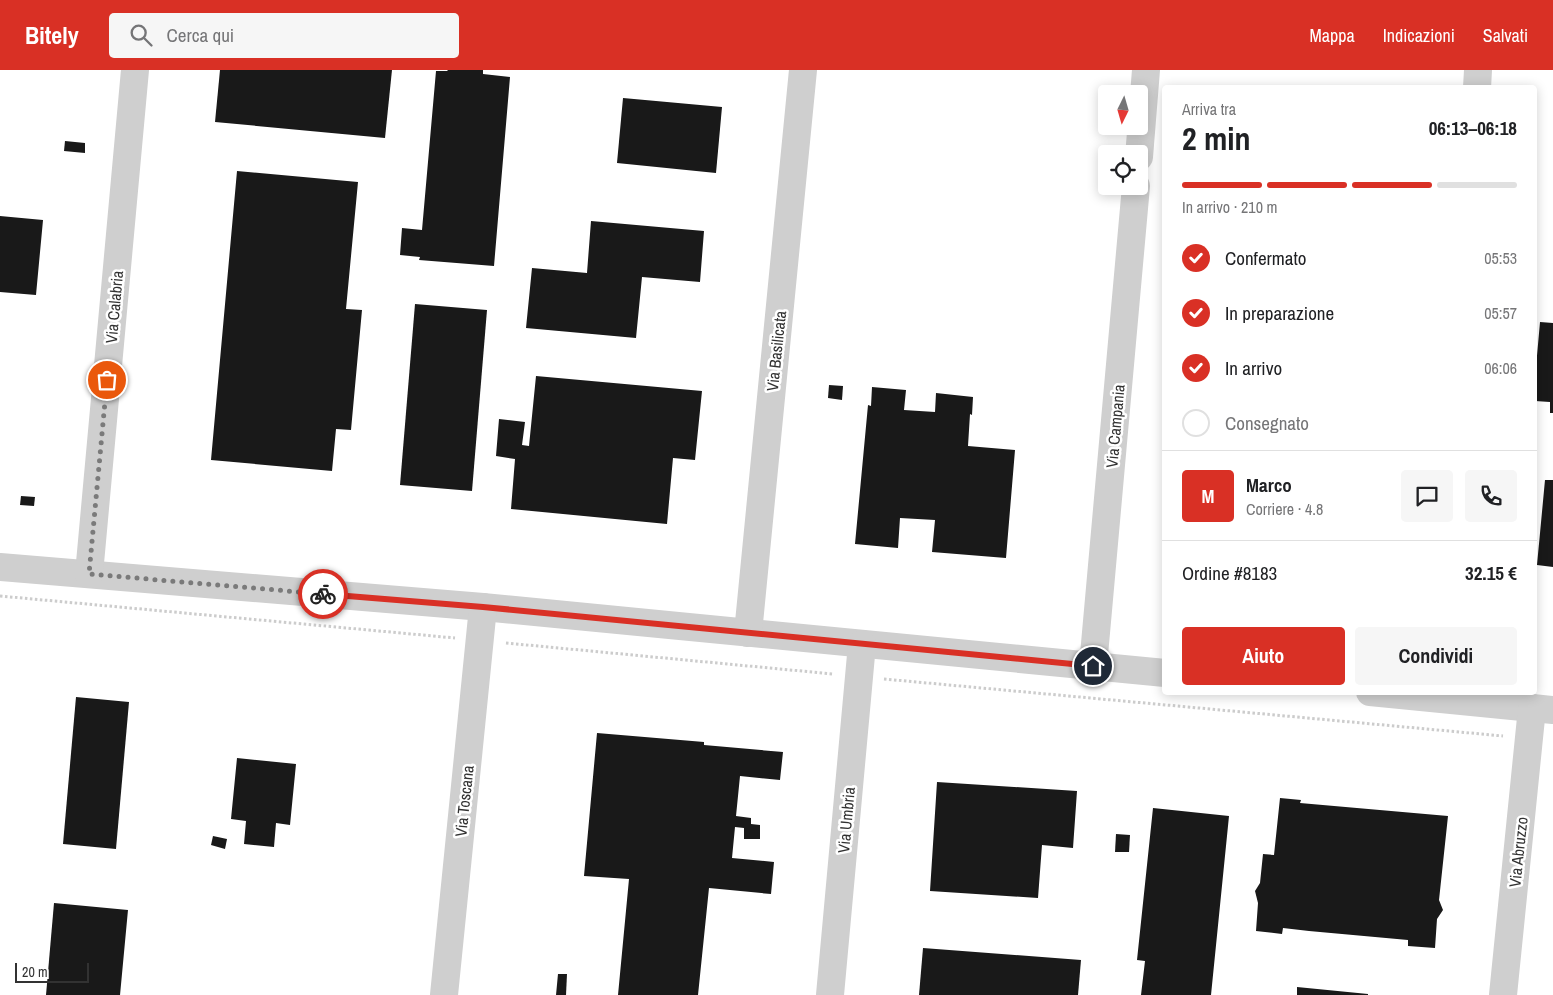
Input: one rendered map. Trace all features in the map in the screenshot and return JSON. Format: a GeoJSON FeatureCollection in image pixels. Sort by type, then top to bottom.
{"type":"FeatureCollection","features":[{"type":"Feature","properties":{"kind":"street","name":"Via Calabria"},"geometry":{"type":"LineString","coordinates":[[89,574],[135,70]]}},
{"type":"Feature","properties":{"kind":"street","name":"Via Basilicata"},"geometry":{"type":"LineString","coordinates":[[748,633],[804,70]]}},
{"type":"Feature","properties":{"kind":"street"},"geometry":{"type":"LineString","coordinates":[[1140,145],[1146,70]]}},
{"type":"Feature","properties":{"kind":"street"},"geometry":{"type":"LineString","coordinates":[[1477,85],[1478,70]]}},
{"type":"Feature","properties":{"kind":"street","name":"Via Campania"},"geometry":{"type":"LineString","coordinates":[[1093,666],[1135,195]]}},
{"type":"Feature","properties":{"kind":"street"},"geometry":{"type":"LineString","coordinates":[[0,567],[483,607],[1162,673]]}},
{"type":"Feature","properties":{"kind":"street","name":"Via Toscana"},"geometry":{"type":"LineString","coordinates":[[444,995],[483,607]]}},
{"type":"Feature","properties":{"kind":"street","name":"Via Umbria"},"geometry":{"type":"LineString","coordinates":[[830,995],[862,644]]}},
{"type":"Feature","properties":{"kind":"street"},"geometry":{"type":"LineString","coordinates":[[1426,695],[1542,709]]}},
{"type":"Feature","properties":{"kind":"street","name":"Via Abruzzo"},"geometry":{"type":"LineString","coordinates":[[1503,995],[1529,738],[1542,709]]}},
{"type":"Feature","properties":{"kind":"path"},"geometry":{"type":"LineString","coordinates":[[0,596],[1529,738]]}},
{"type":"Feature","properties":{"kind":"building"},"geometry":{"type":"Polygon","coordinates":[[[220,70],[392,70],[385,138],[215,122],[220,70]]]}},
{"type":"Feature","properties":{"kind":"building"},"geometry":{"type":"Polygon","coordinates":[[[483,70],[483,74],[510,77],[494,266],[419,260],[420,257],[400,255],[402,228],[422,230],[436,71],[483,70]]]}},
{"type":"Feature","properties":{"kind":"building"},"geometry":{"type":"Polygon","coordinates":[[[623,98],[722,107],[716,173],[617,163],[623,98]]]}},
{"type":"Feature","properties":{"kind":"building"},"geometry":{"type":"Polygon","coordinates":[[[65,141],[85,143],[85,153],[64,151],[65,141]]]}},
{"type":"Feature","properties":{"kind":"building"},"geometry":{"type":"Polygon","coordinates":[[[237,171],[358,182],[346,309],[362,310],[351,430],[336,429],[332,471],[211,460],[237,171]]]}},
{"type":"Feature","properties":{"kind":"building"},"geometry":{"type":"Polygon","coordinates":[[[0,216],[43,220],[36,295],[0,292],[0,216]]]}},
{"type":"Feature","properties":{"kind":"building"},"geometry":{"type":"Polygon","coordinates":[[[591,221],[704,231],[700,282],[642,277],[636,338],[526,328],[532,268],[587,273],[591,221]]]}},
{"type":"Feature","properties":{"kind":"building"},"geometry":{"type":"Polygon","coordinates":[[[415,304],[487,310],[472,491],[400,485],[415,304]]]}},
{"type":"Feature","properties":{"kind":"building"},"geometry":{"type":"Polygon","coordinates":[[[1540,322],[1553,323],[1553,413],[1550,413],[1550,402],[1537,401],[1537,356],[1540,322]]]}},
{"type":"Feature","properties":{"kind":"building"},"geometry":{"type":"Polygon","coordinates":[[[536,376],[702,391],[695,460],[673,458],[667,524],[511,509],[515,459],[496,456],[499,419],[525,422],[522,445],[529,446],[536,376]]]}},
{"type":"Feature","properties":{"kind":"building"},"geometry":{"type":"Polygon","coordinates":[[[829,385],[843,386],[842,400],[828,398],[829,385]]]}},
{"type":"Feature","properties":{"kind":"building"},"geometry":{"type":"Polygon","coordinates":[[[872,387],[906,390],[904,410],[935,412],[936,393],[973,397],[968,446],[1015,450],[1006,558],[932,552],[935,520],[900,518],[898,548],[855,544],[868,405],[871,406],[872,387]]]}},
{"type":"Feature","properties":{"kind":"building"},"geometry":{"type":"Polygon","coordinates":[[[1545,480],[1553,480],[1553,567],[1537,565],[1545,480]]]}},
{"type":"Feature","properties":{"kind":"building"},"geometry":{"type":"Polygon","coordinates":[[[21,496],[35,497],[34,506],[20,505],[21,496]]]}},
{"type":"Feature","properties":{"kind":"building"},"geometry":{"type":"Polygon","coordinates":[[[76,697],[129,702],[116,849],[63,844],[76,697]]]}},
{"type":"Feature","properties":{"kind":"building"},"geometry":{"type":"Polygon","coordinates":[[[597,733],[704,742],[704,745],[783,752],[780,780],[740,776],[736,816],[751,818],[751,824],[760,825],[760,839],[744,839],[744,828],[735,827],[732,858],[774,862],[771,894],[709,888],[698,995],[618,995],[629,879],[584,876],[597,733]]]}},
{"type":"Feature","properties":{"kind":"building"},"geometry":{"type":"Polygon","coordinates":[[[237,758],[296,764],[290,825],[276,823],[274,847],[244,844],[246,821],[231,819],[237,758]]]}},
{"type":"Feature","properties":{"kind":"building"},"geometry":{"type":"Polygon","coordinates":[[[937,782],[1077,791],[1073,848],[1042,845],[1038,898],[930,891],[937,782]]]}},
{"type":"Feature","properties":{"kind":"building"},"geometry":{"type":"Polygon","coordinates":[[[1280,798],[1301,800],[1300,803],[1448,816],[1439,900],[1443,910],[1437,919],[1435,948],[1408,946],[1408,940],[1283,928],[1282,934],[1256,931],[1258,903],[1255,891],[1260,883],[1263,854],[1274,855],[1280,798]]]}},
{"type":"Feature","properties":{"kind":"building"},"geometry":{"type":"Polygon","coordinates":[[[1153,808],[1229,816],[1211,995],[1141,995],[1145,961],[1137,960],[1153,808]]]}},
{"type":"Feature","properties":{"kind":"building"},"geometry":{"type":"Polygon","coordinates":[[[1116,834],[1130,835],[1129,852],[1115,852],[1116,834]]]}},
{"type":"Feature","properties":{"kind":"building"},"geometry":{"type":"Polygon","coordinates":[[[213,836],[227,839],[225,849],[211,845],[213,836]]]}},
{"type":"Feature","properties":{"kind":"building"},"geometry":{"type":"Polygon","coordinates":[[[54,903],[128,910],[120,995],[46,995],[54,903]]]}},
{"type":"Feature","properties":{"kind":"building"},"geometry":{"type":"Polygon","coordinates":[[[923,948],[1081,960],[1078,995],[919,995],[923,948]]]}},
{"type":"Feature","properties":{"kind":"building"},"geometry":{"type":"Polygon","coordinates":[[[558,974],[567,974],[566,995],[556,995],[558,974]]]}},
{"type":"Feature","properties":{"kind":"building"},"geometry":{"type":"Polygon","coordinates":[[[1297,987],[1368,994],[1368,995],[1297,995],[1297,987]]]}},
{"type":"Feature","properties":{"kind":"way so far"},"geometry":{"type":"LineString","coordinates":[[107,380],[89,574],[323,594]]}},
{"type":"Feature","properties":{"kind":"route"},"geometry":{"type":"LineString","coordinates":[[323,594],[483,607],[1093,666]]}}]}
